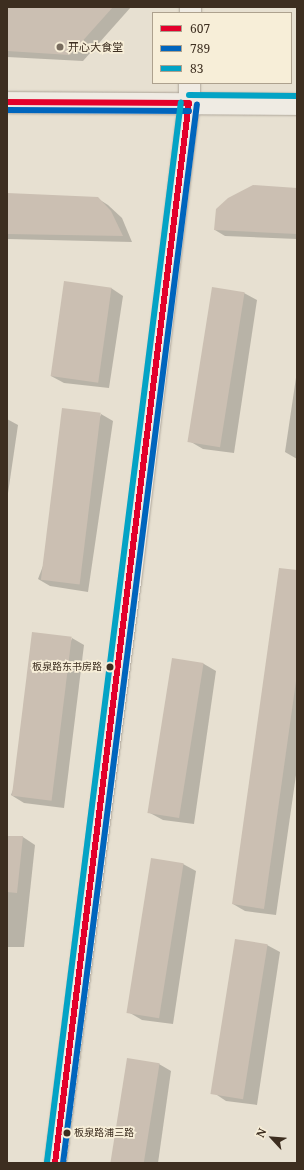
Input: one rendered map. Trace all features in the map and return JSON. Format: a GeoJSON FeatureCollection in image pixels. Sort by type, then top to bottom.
{"type":"FeatureCollection","features":[{"type":"Feature","properties":{"kind":"street"},"geometry":{"type":"LineString","coordinates":[[54,1163],[189,93]]}},
{"type":"Feature","properties":{"kind":"street"},"geometry":{"type":"LineString","coordinates":[[7,102],[189,93],[297,104]]}},
{"type":"Feature","properties":{"kind":"building"},"geometry":{"type":"Polygon","coordinates":[[[7,7],[113,7],[70,55],[7,51],[7,7]]]}},
{"type":"Feature","properties":{"kind":"building"},"geometry":{"type":"Polygon","coordinates":[[[253,185],[297,188],[297,234],[214,230],[216,209],[228,198],[253,185]]]}},
{"type":"Feature","properties":{"kind":"building"},"geometry":{"type":"Polygon","coordinates":[[[7,193],[98,197],[111,211],[123,236],[7,234],[7,193]]]}},
{"type":"Feature","properties":{"kind":"building"},"geometry":{"type":"Polygon","coordinates":[[[64,281],[112,288],[98,383],[51,376],[64,281]]]}},
{"type":"Feature","properties":{"kind":"building"},"geometry":{"type":"Polygon","coordinates":[[[212,287],[245,292],[220,447],[187,442],[212,287]]]}},
{"type":"Feature","properties":{"kind":"building"},"geometry":{"type":"Polygon","coordinates":[[[62,408],[101,413],[80,584],[41,580],[62,408]]]}},
{"type":"Feature","properties":{"kind":"building"},"geometry":{"type":"Polygon","coordinates":[[[279,568],[297,570],[297,674],[264,909],[232,904],[279,568]]]}},
{"type":"Feature","properties":{"kind":"building"},"geometry":{"type":"Polygon","coordinates":[[[32,632],[72,637],[52,801],[12,796],[32,632]]]}},
{"type":"Feature","properties":{"kind":"building"},"geometry":{"type":"Polygon","coordinates":[[[172,658],[204,663],[179,818],[147,813],[172,658]]]}},
{"type":"Feature","properties":{"kind":"building"},"geometry":{"type":"Polygon","coordinates":[[[7,836],[23,836],[17,893],[7,892],[7,836]]]}},
{"type":"Feature","properties":{"kind":"building"},"geometry":{"type":"Polygon","coordinates":[[[151,858],[184,863],[159,1018],[126,1013],[151,858]]]}},
{"type":"Feature","properties":{"kind":"building"},"geometry":{"type":"Polygon","coordinates":[[[235,939],[268,944],[243,1099],[210,1094],[235,939]]]}},
{"type":"Feature","properties":{"kind":"building"},"geometry":{"type":"Polygon","coordinates":[[[127,1058],[160,1063],[144,1163],[110,1163],[127,1058]]]}},
{"type":"Feature","properties":{"kind":"transit line","name":"83"},"geometry":{"type":"LineString","coordinates":[[189,95],[297,96]]}},
{"type":"Feature","properties":{"kind":"transit line","name":"607"},"geometry":{"type":"LineString","coordinates":[[7,102],[189,103]]}},
{"type":"Feature","properties":{"kind":"transit line","name":"83"},"geometry":{"type":"LineString","coordinates":[[47,1162],[181,102]]}},
{"type":"Feature","properties":{"kind":"transit line","name":"607"},"geometry":{"type":"LineString","coordinates":[[55,1163],[189,103]]}},
{"type":"Feature","properties":{"kind":"transit line","name":"789"},"geometry":{"type":"LineString","coordinates":[[63,1163],[197,104]]}},
{"type":"Feature","properties":{"kind":"transit line","name":"789"},"geometry":{"type":"LineString","coordinates":[[7,110],[189,111]]}},
{"type":"Feature","properties":{"kind":"place","name":"开心大食堂"},"geometry":{"type":"Point","coordinates":[60,47]}},
{"type":"Feature","properties":{"kind":"place","name":"板泉路东书房路"},"geometry":{"type":"Point","coordinates":[110,667]}},
{"type":"Feature","properties":{"kind":"place","name":"板泉路浦三路"},"geometry":{"type":"Point","coordinates":[67,1133]}}]}
